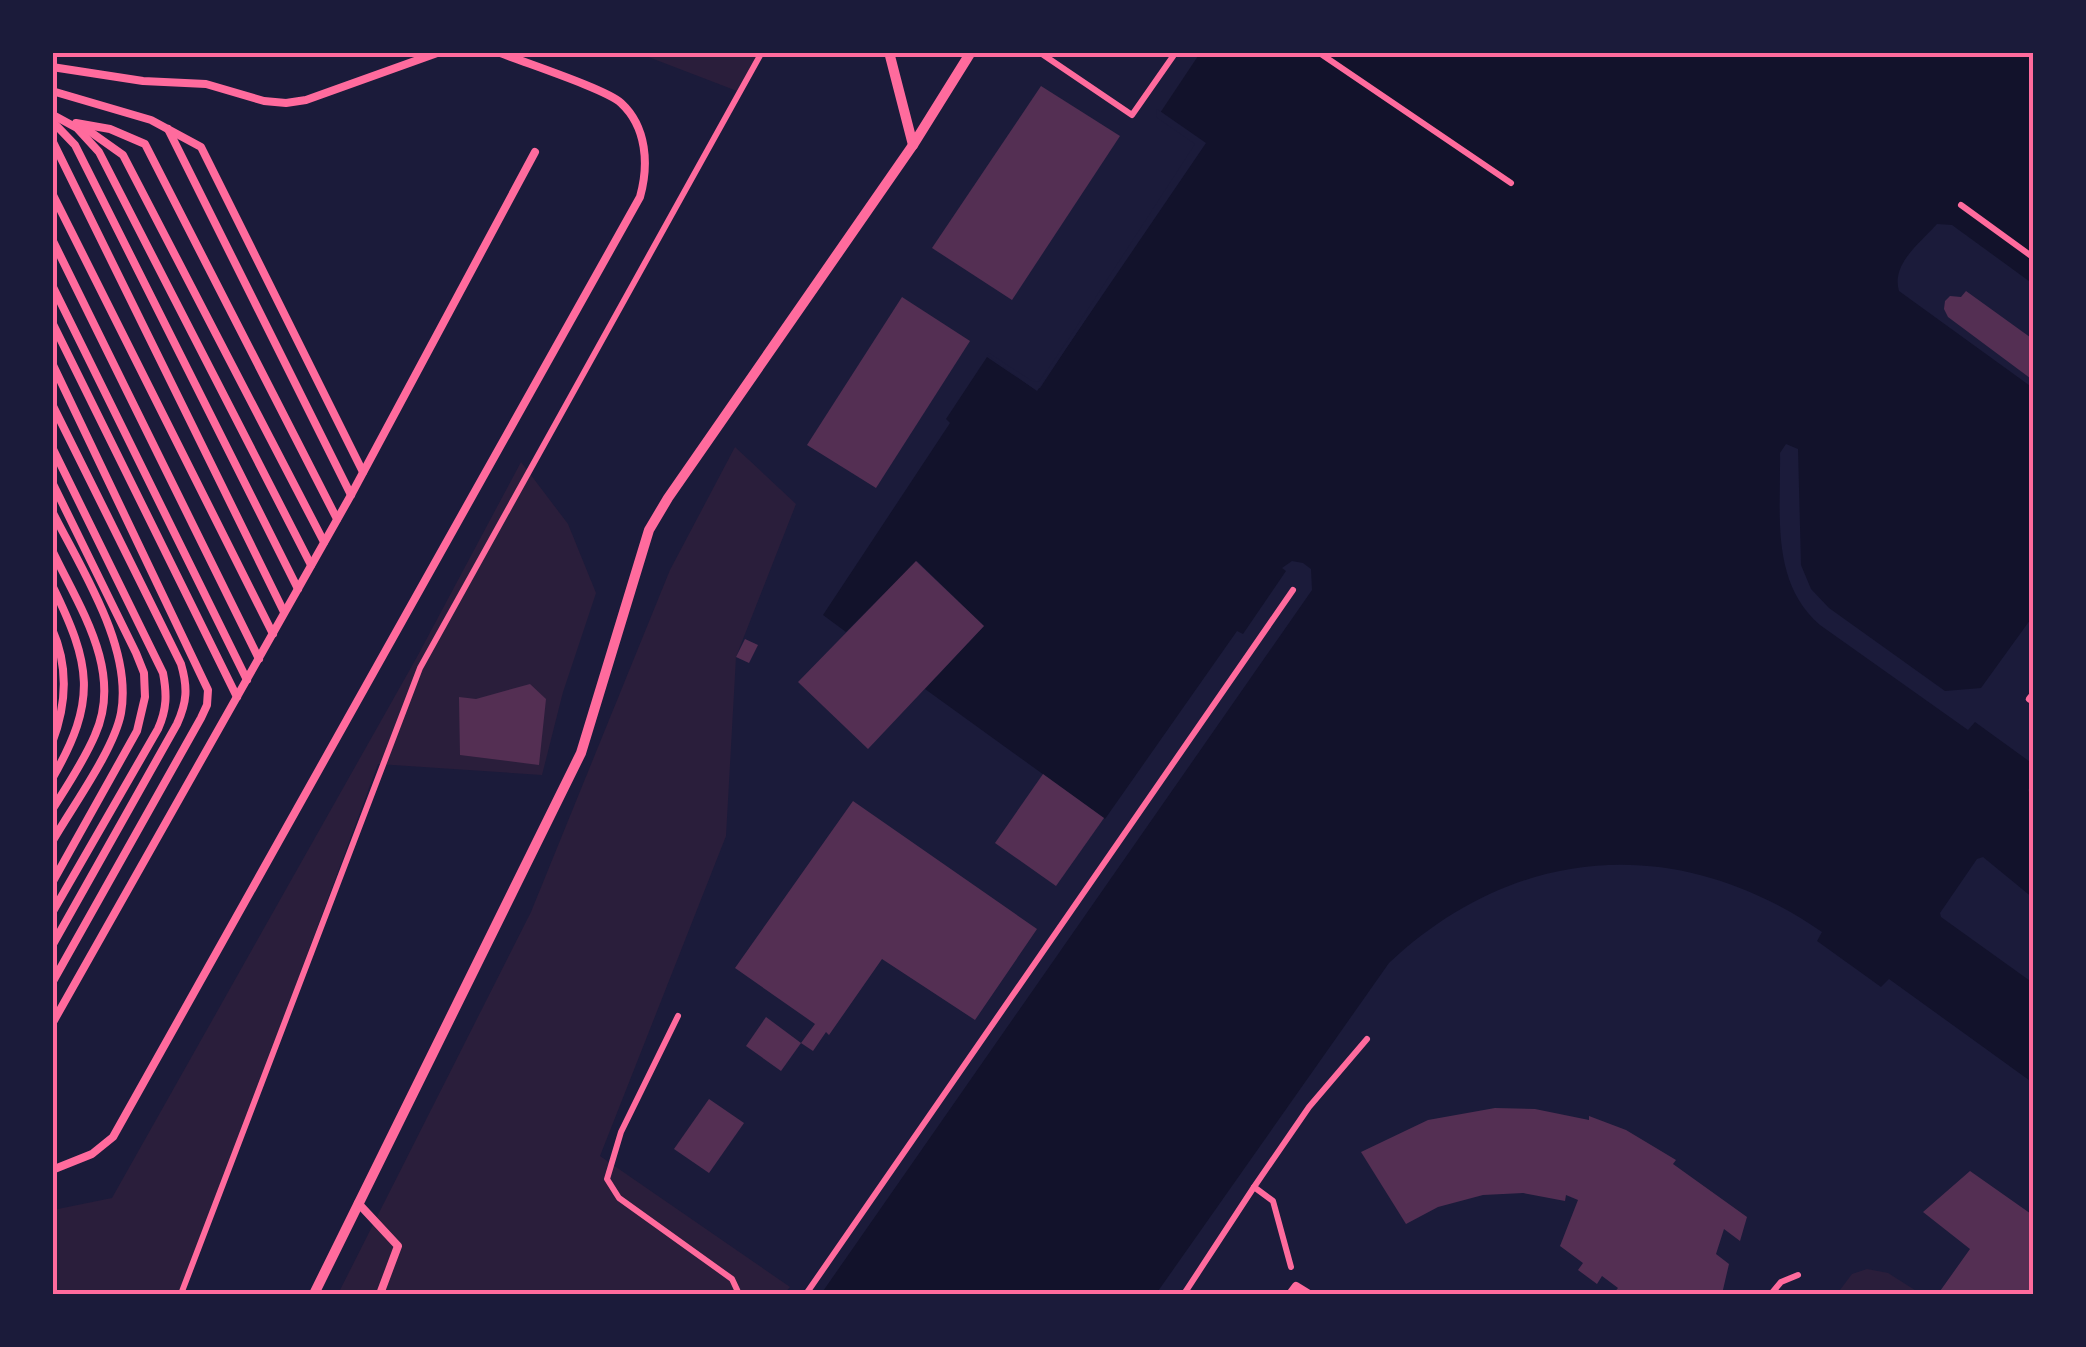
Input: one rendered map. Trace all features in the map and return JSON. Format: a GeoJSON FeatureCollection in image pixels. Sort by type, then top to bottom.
{"type":"FeatureCollection","features":[{"type":"Feature","properties":{"kind":"street"},"geometry":{"type":"LineString","coordinates":[[889,52],[913,145]]}},
{"type":"Feature","properties":{"kind":"street"},"geometry":{"type":"LineString","coordinates":[[314,1294],[581,753],[650,530],[913,145],[971,52]]}},
{"type":"Feature","properties":{"kind":"lane"},"geometry":{"type":"LineString","coordinates":[[52,67],[144,81],[206,84],[286,104],[440,52]]}},
{"type":"Feature","properties":{"kind":"lane"},"geometry":{"type":"LineString","coordinates":[[52,1170],[92,1154],[113,1136],[640,197],[646,176],[641,133],[619,100],[498,52]]}},
{"type":"Feature","properties":{"kind":"lane"},"geometry":{"type":"LineString","coordinates":[[52,91],[150,120],[201,147],[364,472]]}},
{"type":"Feature","properties":{"kind":"lane"},"geometry":{"type":"LineString","coordinates":[[53,117],[110,129],[145,144],[337,519]]}},
{"type":"Feature","properties":{"kind":"lane"},"geometry":{"type":"LineString","coordinates":[[53,117],[88,138],[106,164],[312,565]]}},
{"type":"Feature","properties":{"kind":"lane"},"geometry":{"type":"LineString","coordinates":[[53,117],[74,146],[298,588]]}},
{"type":"Feature","properties":{"kind":"lane"},"geometry":{"type":"LineString","coordinates":[[81,125],[124,156],[324,542]]}},
{"type":"Feature","properties":{"kind":"lane"},"geometry":{"type":"LineString","coordinates":[[168,130],[351,496]]}},
{"type":"Feature","properties":{"kind":"lane"},"geometry":{"type":"LineString","coordinates":[[52,140],[285,612]]}},
{"type":"Feature","properties":{"kind":"lane"},"geometry":{"type":"LineString","coordinates":[[52,1024],[351,496],[535,152]]}},
{"type":"Feature","properties":{"kind":"lane"},"geometry":{"type":"LineString","coordinates":[[52,193],[273,634]]}},
{"type":"Feature","properties":{"kind":"lane"},"geometry":{"type":"LineString","coordinates":[[52,240],[258,659]]}},
{"type":"Feature","properties":{"kind":"lane"},"geometry":{"type":"LineString","coordinates":[[52,286],[246,680]]}},
{"type":"Feature","properties":{"kind":"lane"},"geometry":{"type":"LineString","coordinates":[[52,322],[237,697]]}},
{"type":"Feature","properties":{"kind":"lane"},"geometry":{"type":"LineString","coordinates":[[52,364],[208,690],[201,718],[52,983]]}},
{"type":"Feature","properties":{"kind":"lane"},"geometry":{"type":"LineString","coordinates":[[52,404],[182,664],[187,685],[186,704],[177,724],[52,946]]}},
{"type":"Feature","properties":{"kind":"lane"},"geometry":{"type":"LineString","coordinates":[[52,448],[163,673],[167,692],[166,712],[158,729],[52,913]]}},
{"type":"Feature","properties":{"kind":"lane"},"geometry":{"type":"LineString","coordinates":[[52,482],[136,654],[144,674],[145,697],[138,731],[52,883]]}},
{"type":"Feature","properties":{"kind":"lane"},"geometry":{"type":"LineString","coordinates":[[52,512],[102,611],[121,666],[122,691],[113,736],[52,842]]}},
{"type":"Feature","properties":{"kind":"lane"},"geometry":{"type":"LineString","coordinates":[[52,550],[103,660],[104,702],[95,736],[52,810]]}},
{"type":"Feature","properties":{"kind":"lane"},"geometry":{"type":"LineString","coordinates":[[52,584],[84,662],[86,696],[72,744],[52,779]]}},
{"type":"Feature","properties":{"kind":"lane"},"geometry":{"type":"LineString","coordinates":[[52,629],[61,648],[66,677],[61,718],[52,742]]}},
{"type":"Feature","properties":{"kind":"lane"},"geometry":{"type":"LineString","coordinates":[[358,1203],[398,1246],[380,1294]]}},
{"type":"Feature","properties":{"kind":"lane"},"geometry":{"type":"LineString","coordinates":[[1290,1294],[1296,1286],[1308,1294]]}},
{"type":"Feature","properties":{"kind":"path"},"geometry":{"type":"LineString","coordinates":[[181,1294],[420,668],[762,52]]}},
{"type":"Feature","properties":{"kind":"path"},"geometry":{"type":"LineString","coordinates":[[1038,52],[1132,116],[1176,52]]}},
{"type":"Feature","properties":{"kind":"path"},"geometry":{"type":"LineString","coordinates":[[1318,52],[1511,184]]}},
{"type":"Feature","properties":{"kind":"path"},"geometry":{"type":"LineString","coordinates":[[1961,205],[2034,258]]}},
{"type":"Feature","properties":{"kind":"path"},"geometry":{"type":"LineString","coordinates":[[806,1294],[1293,590]]}},
{"type":"Feature","properties":{"kind":"path"},"geometry":{"type":"LineString","coordinates":[[678,1016],[621,1132],[607,1179],[620,1198],[732,1279],[739,1294]]}},
{"type":"Feature","properties":{"kind":"path"},"geometry":{"type":"LineString","coordinates":[[1184,1294],[1309,1107],[1367,1039]]}},
{"type":"Feature","properties":{"kind":"path"},"geometry":{"type":"LineString","coordinates":[[1254,1188],[1273,1201],[1296,1286]]}},
{"type":"Feature","properties":{"kind":"path"},"geometry":{"type":"LineString","coordinates":[[1771,1294],[1781,1282],[1798,1275]]}},
{"type":"Feature","properties":{"kind":"shaded area"},"geometry":{"type":"Polygon","coordinates":[[[638,53],[758,53],[737,91],[638,53]]]}},
{"type":"Feature","properties":{"kind":"shaded area"},"geometry":{"type":"Polygon","coordinates":[[[1200,53],[2033,53],[2033,284],[1952,225],[1937,224],[1909,254],[1898,281],[1899,291],[2033,388],[2033,616],[1981,688],[1945,691],[1829,608],[1811,589],[1801,565],[1798,449],[1786,444],[1780,453],[1780,499],[1786,568],[1804,608],[1820,625],[1968,730],[1975,722],[2033,764],[2033,781],[2028,790],[2034,795],[2033,898],[1983,857],[1977,859],[1940,913],[2033,983],[2033,1083],[1889,979],[1881,987],[1817,941],[1822,932],[1768,900],[1712,878],[1656,867],[1600,865],[1545,874],[1491,894],[1438,923],[1389,963],[1156,1294],[821,1294],[1312,590],[1311,569],[1303,563],[1292,561],[1282,568],[1286,571],[1243,634],[1237,631],[1105,819],[925,689],[984,626],[917,561],[846,632],[823,615],[950,423],[946,419],[987,357],[1033,388],[1040,388],[1202,143],[1160,113],[1200,53]]]}},
{"type":"Feature","properties":{"kind":"shaded area"},"geometry":{"type":"Polygon","coordinates":[[[735,447],[796,504],[736,657],[726,836],[600,1156],[790,1287],[784,1294],[338,1294],[531,912],[670,570],[735,447]]]}},
{"type":"Feature","properties":{"kind":"shaded area"},"geometry":{"type":"Polygon","coordinates":[[[521,462],[568,524],[596,593],[563,692],[542,775],[378,764],[181,1294],[53,1294],[53,1210],[112,1198],[417,657],[521,462]]]}},
{"type":"Feature","properties":{"kind":"shaded area"},"geometry":{"type":"Polygon","coordinates":[[[1867,1269],[1888,1273],[1921,1294],[1837,1294],[1852,1274],[1867,1269]]]}},
{"type":"Feature","properties":{"kind":"pier"},"geometry":{"type":"Polygon","coordinates":[[[1157,109],[1206,143],[1037,391],[987,355],[1039,382],[1195,144],[1156,117],[1157,109]]]}},
{"type":"Feature","properties":{"kind":"building"},"geometry":{"type":"Polygon","coordinates":[[[1041,86],[1120,136],[1012,300],[932,248],[1041,86]]]}},
{"type":"Feature","properties":{"kind":"building"},"geometry":{"type":"Polygon","coordinates":[[[1966,291],[2034,340],[2034,381],[1948,317],[1945,301],[1950,296],[1961,297],[1966,291]]]}},
{"type":"Feature","properties":{"kind":"building"},"geometry":{"type":"Polygon","coordinates":[[[902,297],[970,341],[876,488],[807,445],[902,297]]]}},
{"type":"Feature","properties":{"kind":"building"},"geometry":{"type":"Polygon","coordinates":[[[916,561],[984,626],[868,749],[798,682],[916,561]]]}},
{"type":"Feature","properties":{"kind":"building"},"geometry":{"type":"Polygon","coordinates":[[[745,639],[758,645],[749,663],[736,657],[745,639]]]}},
{"type":"Feature","properties":{"kind":"building"},"geometry":{"type":"Polygon","coordinates":[[[530,684],[546,699],[539,765],[460,755],[459,697],[476,699],[530,684]]]}},
{"type":"Feature","properties":{"kind":"building"},"geometry":{"type":"Polygon","coordinates":[[[1043,774],[1104,818],[1056,886],[995,843],[1043,774]]]}},
{"type":"Feature","properties":{"kind":"building"},"geometry":{"type":"Polygon","coordinates":[[[853,801],[1037,929],[975,1020],[882,959],[829,1035],[826,1032],[813,1051],[801,1043],[815,1024],[735,968],[853,801]]]}},
{"type":"Feature","properties":{"kind":"building"},"geometry":{"type":"Polygon","coordinates":[[[766,1017],[801,1043],[781,1071],[746,1046],[766,1017]]]}},
{"type":"Feature","properties":{"kind":"building"},"geometry":{"type":"Polygon","coordinates":[[[709,1099],[744,1123],[709,1173],[674,1149],[709,1099]]]}},
{"type":"Feature","properties":{"kind":"building"},"geometry":{"type":"Polygon","coordinates":[[[1495,1108],[1535,1109],[1589,1120],[1589,1116],[1626,1130],[1676,1160],[1673,1164],[1747,1217],[1740,1241],[1724,1229],[1716,1254],[1729,1264],[1722,1294],[1613,1294],[1618,1288],[1602,1276],[1597,1284],[1578,1270],[1583,1263],[1560,1246],[1578,1200],[1566,1195],[1565,1201],[1523,1193],[1483,1195],[1438,1207],[1406,1224],[1361,1152],[1428,1120],[1495,1108]]]}},
{"type":"Feature","properties":{"kind":"building"},"geometry":{"type":"Polygon","coordinates":[[[1970,1171],[2034,1216],[2034,1294],[1938,1294],[1970,1249],[1923,1212],[1970,1171]]]}}]}
